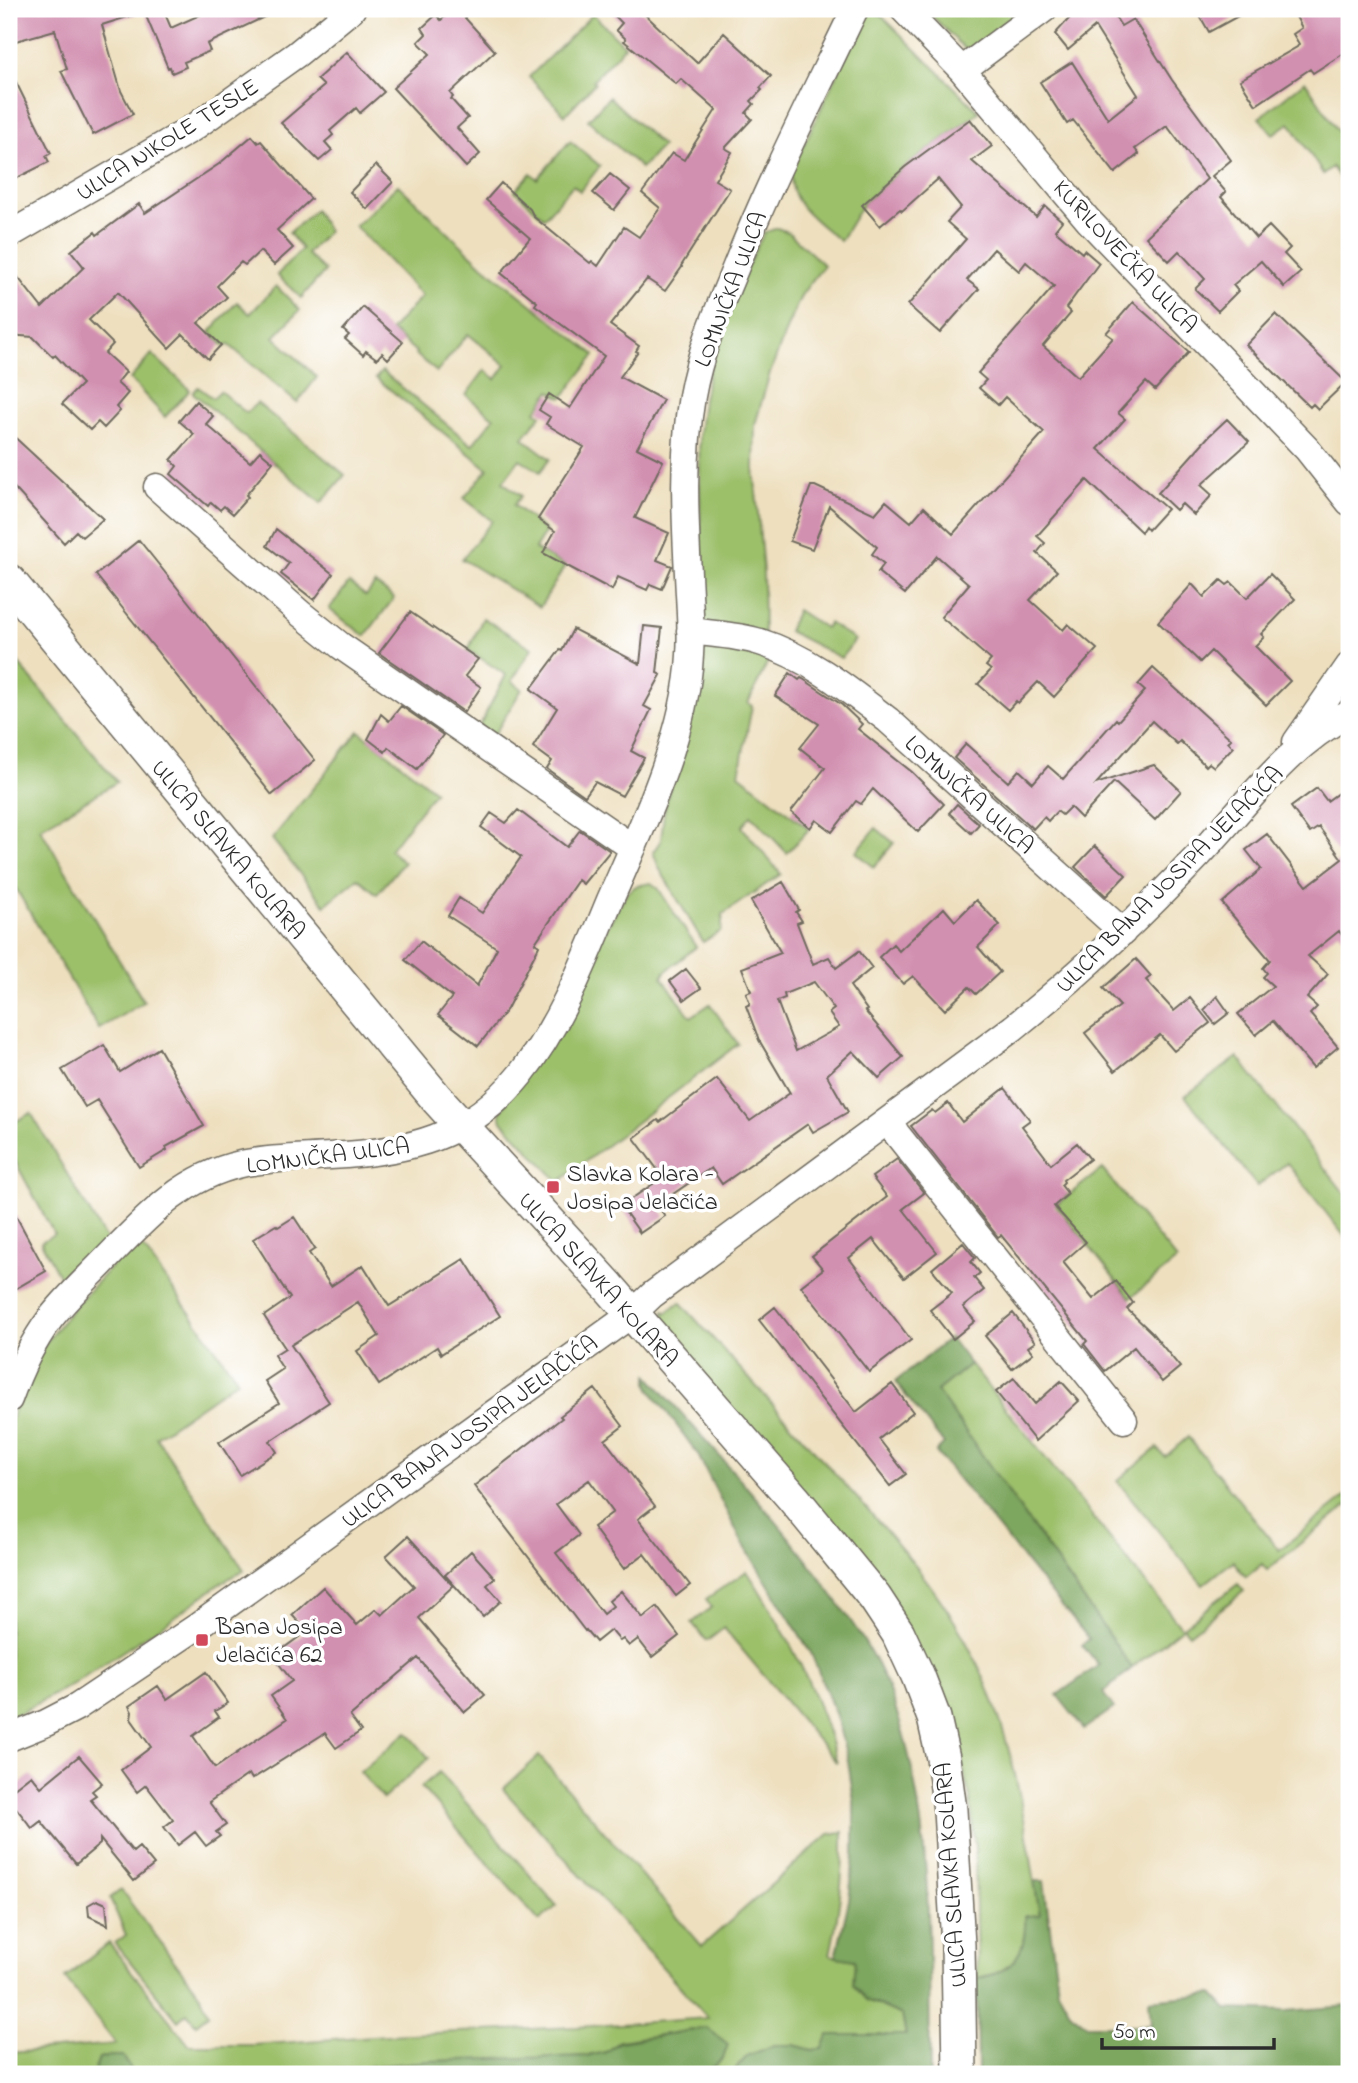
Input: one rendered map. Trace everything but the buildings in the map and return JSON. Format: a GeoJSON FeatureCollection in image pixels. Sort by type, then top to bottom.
{"type":"FeatureCollection","features":[{"type":"Feature","properties":{"kind":"main road","name":"ULICA SLAVKA KOLARA"},"geometry":{"type":"LineString","coordinates":[[9,581],[461,1126],[632,1314],[837,1550],[875,1598],[898,1633],[934,1718],[943,1758],[950,1810],[958,1945],[960,2074]]}},
{"type":"Feature","properties":{"kind":"street","name":"ULICA NIKOLE TESLE"},"geometry":{"type":"LineString","coordinates":[[9,235],[192,128],[258,83],[352,9]]}},
{"type":"Feature","properties":{"kind":"street","name":"LOMNIČKA ULICA"},"geometry":{"type":"LineString","coordinates":[[9,1398],[38,1338],[55,1313],[153,1211],[187,1185],[214,1172],[242,1164],[395,1151],[434,1139],[461,1126],[503,1094],[537,1052],[576,980],[633,848],[659,782],[678,718],[687,679],[690,631],[686,478],[692,396],[701,359],[713,321],[750,232],[855,9]]}},
{"type":"Feature","properties":{"kind":"street","name":"KURILOVEČKA ULICA"},"geometry":{"type":"LineString","coordinates":[[903,9],[962,70],[1088,220],[1307,449],[1349,502]]}},
{"type":"Feature","properties":{"kind":"street"},"geometry":{"type":"LineString","coordinates":[[962,70],[1044,9]]}},
{"type":"Feature","properties":{"kind":"street"},"geometry":{"type":"LineString","coordinates":[[157,487],[333,640],[633,848]]}},
{"type":"Feature","properties":{"kind":"street","name":"LOMNIČKA ULICA"},"geometry":{"type":"LineString","coordinates":[[690,631],[772,646],[824,673],[853,693],[897,728],[1123,932]]}},
{"type":"Feature","properties":{"kind":"street"},"geometry":{"type":"LineString","coordinates":[[1286,761],[1313,715],[1349,666]]}},
{"type":"Feature","properties":{"kind":"street","name":"ULICA BANA JOSIPA JELAČIĆA"},"geometry":{"type":"LineString","coordinates":[[9,1738],[77,1707],[198,1626],[632,1314],[652,1295],[1053,997],[1123,932],[1310,738],[1349,714]]}},
{"type":"Feature","properties":{"kind":"street"},"geometry":{"type":"LineString","coordinates":[[889,1120],[896,1133],[1124,1420]]}},
{"type":"Feature","properties":{"kind":"green space"},"geometry":{"type":"Polygon","coordinates":[[[925,9],[1031,9],[973,50],[965,49],[925,9]]]}},
{"type":"Feature","properties":{"kind":"green space"},"geometry":{"type":"Polygon","coordinates":[[[873,12],[881,15],[979,112],[905,167],[862,205],[840,241],[800,203],[792,184],[791,172],[863,19],[873,12]]]}},
{"type":"Feature","properties":{"kind":"green space"},"geometry":{"type":"Polygon","coordinates":[[[593,14],[625,46],[565,115],[529,77],[593,14]]]}},
{"type":"Feature","properties":{"kind":"green space"},"geometry":{"type":"Polygon","coordinates":[[[1305,81],[1349,148],[1349,192],[1332,167],[1323,174],[1290,123],[1273,134],[1259,118],[1305,81]]]}},
{"type":"Feature","properties":{"kind":"green space"},"geometry":{"type":"Polygon","coordinates":[[[609,97],[662,146],[641,168],[588,120],[609,97]]]}},
{"type":"Feature","properties":{"kind":"green space"},"geometry":{"type":"Polygon","coordinates":[[[570,141],[600,166],[580,191],[573,185],[544,218],[515,191],[531,173],[537,179],[570,141]]]}},
{"type":"Feature","properties":{"kind":"green space"},"geometry":{"type":"Polygon","coordinates":[[[398,185],[482,265],[595,355],[562,398],[550,391],[536,411],[541,415],[523,438],[550,459],[540,472],[520,459],[503,482],[521,496],[514,505],[546,531],[535,549],[565,566],[540,607],[462,559],[492,521],[464,498],[488,469],[376,378],[382,371],[472,445],[494,418],[466,395],[485,370],[496,379],[506,365],[468,334],[437,372],[391,330],[422,296],[355,226],[398,185]]]}},
{"type":"Feature","properties":{"kind":"green space"},"geometry":{"type":"Polygon","coordinates":[[[315,210],[328,231],[307,254],[325,271],[301,298],[277,275],[302,249],[289,233],[315,210]]]}},
{"type":"Feature","properties":{"kind":"green space"},"geometry":{"type":"Polygon","coordinates":[[[777,228],[788,232],[824,265],[802,294],[788,325],[755,425],[754,467],[763,572],[764,636],[707,625],[702,618],[699,433],[711,363],[743,275],[764,233],[777,228]]]}},
{"type":"Feature","properties":{"kind":"green space"},"geometry":{"type":"Polygon","coordinates":[[[276,286],[300,310],[274,337],[317,377],[297,403],[228,344],[225,347],[210,332],[237,302],[250,314],[276,286]]]}},
{"type":"Feature","properties":{"kind":"green space"},"geometry":{"type":"Polygon","coordinates":[[[152,354],[190,390],[165,417],[130,379],[152,354]]]}},
{"type":"Feature","properties":{"kind":"green space"},"geometry":{"type":"Polygon","coordinates":[[[198,387],[213,398],[220,391],[246,413],[257,403],[345,475],[321,503],[193,393],[198,387]]]}},
{"type":"Feature","properties":{"kind":"green space"},"geometry":{"type":"Polygon","coordinates":[[[349,583],[366,596],[375,584],[394,598],[365,636],[329,609],[349,583]]]}},
{"type":"Feature","properties":{"kind":"green space"},"geometry":{"type":"Polygon","coordinates":[[[797,610],[825,628],[829,623],[855,640],[841,658],[788,631],[797,610]]]}},
{"type":"Feature","properties":{"kind":"green space"},"geometry":{"type":"Polygon","coordinates":[[[483,618],[532,648],[512,681],[522,689],[491,740],[477,730],[506,675],[468,650],[483,618]]]}},
{"type":"Feature","properties":{"kind":"green space"},"geometry":{"type":"Polygon","coordinates":[[[703,640],[772,653],[748,703],[752,706],[739,774],[809,829],[787,853],[751,815],[742,827],[781,874],[723,914],[721,931],[703,942],[659,868],[653,852],[661,840],[664,813],[703,640]]]}},
{"type":"Feature","properties":{"kind":"green space"},"geometry":{"type":"Polygon","coordinates":[[[9,652],[117,782],[40,828],[144,1002],[99,1029],[9,877],[9,652]]]}},
{"type":"Feature","properties":{"kind":"green space"},"geometry":{"type":"Polygon","coordinates":[[[359,731],[435,791],[390,850],[404,862],[377,894],[358,878],[325,905],[272,839],[359,731]]]}},
{"type":"Feature","properties":{"kind":"green space"},"geometry":{"type":"Polygon","coordinates":[[[876,828],[894,843],[874,867],[856,852],[876,828]]]}},
{"type":"Feature","properties":{"kind":"green space"},"geometry":{"type":"Polygon","coordinates":[[[651,883],[658,888],[696,947],[662,977],[691,1017],[710,1004],[738,1044],[559,1182],[502,1121],[500,1113],[627,893],[636,886],[651,883]]]}},
{"type":"Feature","properties":{"kind":"green space"},"geometry":{"type":"Polygon","coordinates":[[[1238,1057],[1349,1199],[1349,1242],[1287,1163],[1257,1186],[1185,1096],[1238,1057]]]}},
{"type":"Feature","properties":{"kind":"green space"},"geometry":{"type":"Polygon","coordinates":[[[31,1113],[108,1243],[65,1287],[41,1242],[54,1234],[9,1150],[9,1125],[31,1113]]]}},
{"type":"Feature","properties":{"kind":"green space"},"geometry":{"type":"Polygon","coordinates":[[[1102,1169],[1177,1260],[1130,1298],[1056,1205],[1102,1169]]]}},
{"type":"Feature","properties":{"kind":"green space"},"geometry":{"type":"Polygon","coordinates":[[[137,1239],[238,1380],[156,1437],[244,1570],[73,1684],[9,1719],[9,1487],[13,1483],[9,1446],[12,1415],[22,1386],[53,1333],[137,1239]]]}},
{"type":"Feature","properties":{"kind":"green space"},"geometry":{"type":"Polygon","coordinates":[[[680,1302],[907,1556],[942,1603],[972,1653],[986,1684],[1008,1748],[1023,1815],[1040,1915],[1025,1931],[1022,1948],[1013,1963],[997,1973],[977,1978],[975,1848],[970,1798],[954,1732],[663,1323],[664,1311],[666,1313],[680,1302]]]}},
{"type":"Feature","properties":{"kind":"green space"},"geometry":{"type":"Polygon","coordinates":[[[950,1338],[970,1364],[937,1391],[1132,1668],[1103,1693],[1114,1708],[1084,1729],[1057,1695],[1099,1665],[1082,1645],[1089,1639],[936,1452],[944,1444],[895,1382],[950,1338]]]}},
{"type":"Feature","properties":{"kind":"green space"},"geometry":{"type":"Polygon","coordinates":[[[970,1364],[1182,1628],[1132,1668],[937,1391],[970,1364]]]}},
{"type":"Feature","properties":{"kind":"green space"},"geometry":{"type":"Polygon","coordinates":[[[648,1375],[764,1507],[808,1562],[862,1639],[889,1691],[915,1784],[922,1832],[929,1928],[930,2074],[732,2074],[747,2056],[774,2045],[794,2045],[812,2050],[823,2049],[828,2035],[906,2035],[902,2015],[866,2000],[853,1985],[855,1960],[836,1957],[849,1900],[854,1855],[854,1802],[848,1761],[836,1716],[811,1653],[742,1542],[697,1453],[652,1392],[648,1375]]]}},
{"type":"Feature","properties":{"kind":"green space"},"geometry":{"type":"Polygon","coordinates":[[[1188,1437],[1279,1550],[1349,1494],[1349,1508],[1347,1506],[1267,1570],[1262,1564],[1246,1577],[1233,1561],[1203,1585],[1117,1481],[1157,1448],[1165,1457],[1188,1437]]]}},
{"type":"Feature","properties":{"kind":"green space"},"geometry":{"type":"Polygon","coordinates":[[[747,1571],[800,1663],[821,1712],[837,1763],[724,1628],[707,1641],[692,1623],[712,1607],[706,1599],[747,1571]]]}},
{"type":"Feature","properties":{"kind":"green space"},"geometry":{"type":"Polygon","coordinates":[[[1238,1584],[1244,1591],[1189,1634],[1183,1627],[1238,1584]]]}},
{"type":"Feature","properties":{"kind":"green space"},"geometry":{"type":"Polygon","coordinates":[[[407,1732],[429,1758],[383,1799],[360,1772],[407,1732]]]}},
{"type":"Feature","properties":{"kind":"green space"},"geometry":{"type":"Polygon","coordinates":[[[539,1756],[702,1946],[829,1834],[843,1832],[840,1894],[830,1955],[855,1960],[867,2000],[902,2015],[906,2036],[812,2050],[794,2045],[774,2045],[739,2064],[732,2074],[705,2073],[723,2059],[713,2034],[706,2028],[619,2041],[606,2052],[588,2056],[287,2074],[129,2074],[131,2069],[123,2057],[99,2059],[91,2074],[9,2074],[9,2053],[116,2044],[65,1978],[109,1943],[189,2045],[253,2045],[708,2018],[503,1789],[539,1756]]]}},
{"type":"Feature","properties":{"kind":"green space"},"geometry":{"type":"Polygon","coordinates":[[[439,1772],[557,1906],[539,1921],[421,1787],[439,1772]]]}},
{"type":"Feature","properties":{"kind":"green space"},"geometry":{"type":"Polygon","coordinates":[[[1034,1881],[1044,1881],[1058,1990],[1071,2013],[1087,2025],[1151,2025],[1149,2000],[1213,1994],[1227,2009],[1286,2011],[1349,2006],[1349,2074],[978,2074],[977,1978],[1000,1971],[1016,1959],[1024,1940],[1025,1916],[1040,1915],[1034,1881]]]}},
{"type":"Feature","properties":{"kind":"green space"},"geometry":{"type":"Polygon","coordinates":[[[121,1890],[201,1997],[209,2014],[196,2024],[187,2013],[178,2021],[115,1943],[126,1935],[110,1898],[121,1890]]]}},
{"type":"Feature","properties":{"kind":"green space"},"geometry":{"type":"Polygon","coordinates":[[[707,2028],[728,2044],[723,2059],[706,2074],[288,2074],[429,2061],[588,2056],[606,2052],[619,2042],[707,2028]]]}},
{"type":"Feature","properties":{"kind":"green space"},"geometry":{"type":"Polygon","coordinates":[[[123,2056],[131,2069],[129,2074],[91,2074],[99,2059],[123,2056]]]}},
{"type":"Feature","properties":{"kind":"place","name":"Slavka Kolara - Josipa Jelačića"},"geometry":{"type":"Point","coordinates":[553,1187]}},
{"type":"Feature","properties":{"kind":"place","name":"Bana Josipa Jelačića 62"},"geometry":{"type":"Point","coordinates":[202,1640]}}]}
